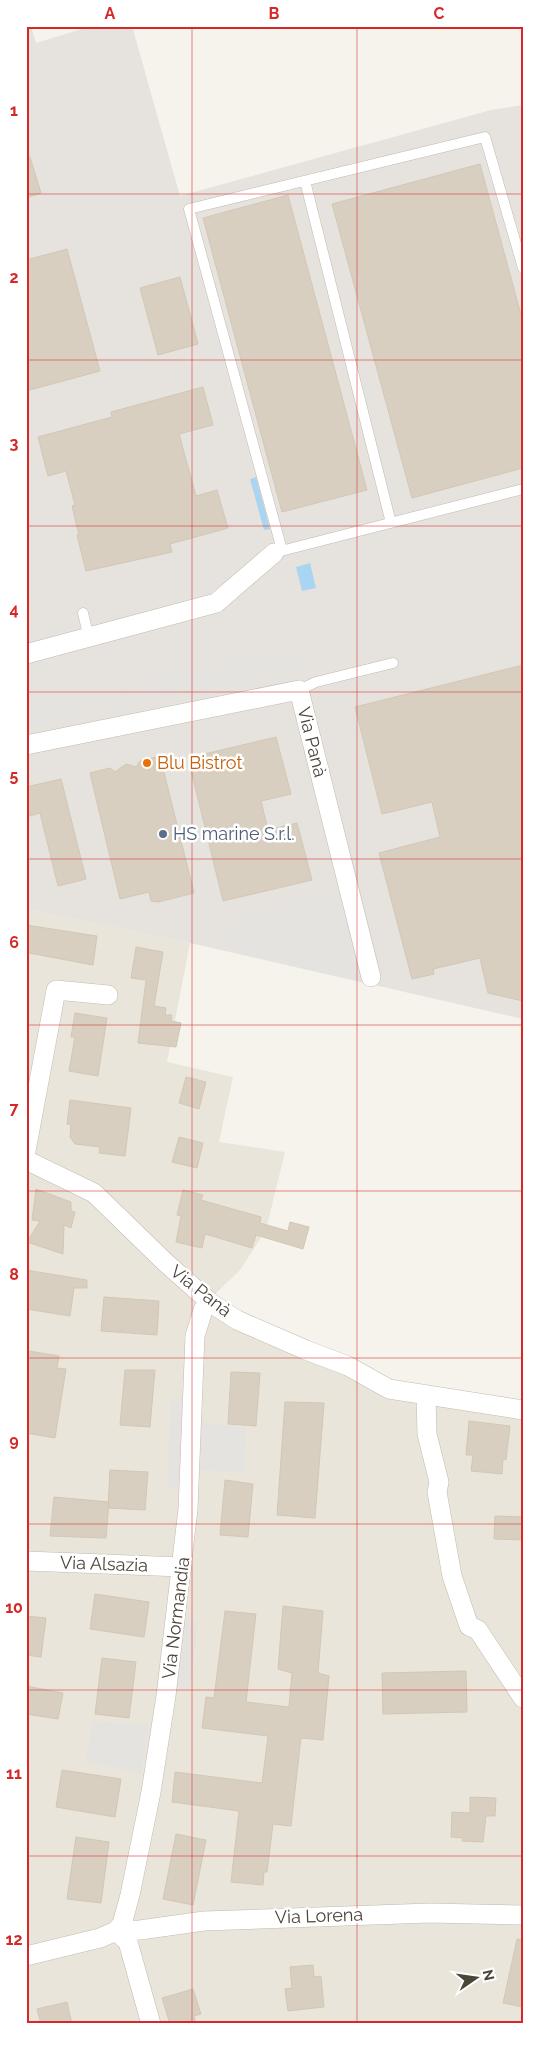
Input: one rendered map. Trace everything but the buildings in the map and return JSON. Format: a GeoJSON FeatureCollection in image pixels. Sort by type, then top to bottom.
{"type":"FeatureCollection","features":[{"type":"Feature","properties":{"kind":"street"},"geometry":{"type":"LineString","coordinates":[[26,654],[216,603],[278,552]]}},
{"type":"Feature","properties":{"kind":"street","name":"Via Panà"},"geometry":{"type":"LineString","coordinates":[[26,746],[299,690],[370,977]]}},
{"type":"Feature","properties":{"kind":"street"},"geometry":{"type":"LineString","coordinates":[[26,1151],[56,990],[108,995]]}},
{"type":"Feature","properties":{"kind":"street","name":"Via Panà"},"geometry":{"type":"LineString","coordinates":[[26,1160],[67,1178],[94,1194],[166,1264],[211,1303],[237,1320],[348,1366],[389,1389],[523,1410]]}},
{"type":"Feature","properties":{"kind":"street","name":"Via Normandia"},"geometry":{"type":"LineString","coordinates":[[116,1931],[122,1924],[125,1916],[151,1792],[166,1696],[188,1509],[195,1336],[203,1310],[211,1303]]}},
{"type":"Feature","properties":{"kind":"street"},"geometry":{"type":"LineString","coordinates":[[426,1396],[427,1434],[439,1482],[437,1492],[455,1591],[469,1626],[478,1630],[523,1698]]}},
{"type":"Feature","properties":{"kind":"street","name":"Via Alsazia"},"geometry":{"type":"LineString","coordinates":[[26,1561],[182,1567]]}},
{"type":"Feature","properties":{"kind":"street","name":"Via Lorena"},"geometry":{"type":"LineString","coordinates":[[26,1956],[100,1938],[116,1931],[140,1930],[204,1921],[430,1913],[523,1915]]}},
{"type":"Feature","properties":{"kind":"street"},"geometry":{"type":"LineString","coordinates":[[116,1931],[128,1942],[151,2024]]}},
{"type":"Feature","properties":{"kind":"lane"},"geometry":{"type":"LineString","coordinates":[[523,268],[486,137],[189,209],[278,552],[523,489]]}},
{"type":"Feature","properties":{"kind":"lane"},"geometry":{"type":"LineString","coordinates":[[305,181],[391,523]]}},
{"type":"Feature","properties":{"kind":"lane"},"geometry":{"type":"LineString","coordinates":[[83,613],[89,638]]}},
{"type":"Feature","properties":{"kind":"lane"},"geometry":{"type":"LineString","coordinates":[[299,690],[316,682],[393,664]]}},
{"type":"Feature","properties":{"kind":"shaded area"},"geometry":{"type":"Polygon","coordinates":[[[26,26],[31,26],[36,43],[92,26],[132,26],[180,196],[491,110],[523,105],[523,1019],[190,943],[26,909],[26,26]]]}},
{"type":"Feature","properties":{"kind":"shaded area"},"geometry":{"type":"Polygon","coordinates":[[[295,652],[298,666],[103,710],[100,695],[295,652]]]}},
{"type":"Feature","properties":{"kind":"shaded area"},"geometry":{"type":"Polygon","coordinates":[[[77,703],[79,716],[26,727],[26,712],[77,703]]]}},
{"type":"Feature","properties":{"kind":"shaded area"},"geometry":{"type":"Polygon","coordinates":[[[339,892],[361,982],[236,953],[231,932],[238,930],[235,918],[339,892]]]}},
{"type":"Feature","properties":{"kind":"shaded area"},"geometry":{"type":"Polygon","coordinates":[[[26,909],[190,943],[167,1062],[233,1077],[219,1142],[285,1152],[266,1230],[240,1270],[211,1298],[392,1387],[523,1402],[523,2024],[26,2024],[26,909]]]}},
{"type":"Feature","properties":{"kind":"shaded area"},"geometry":{"type":"Polygon","coordinates":[[[171,1398],[184,1399],[180,1489],[167,1488],[171,1398]]]}},
{"type":"Feature","properties":{"kind":"shaded area"},"geometry":{"type":"Polygon","coordinates":[[[201,1422],[246,1428],[244,1472],[199,1470],[201,1422]]]}},
{"type":"Feature","properties":{"kind":"shaded area"},"geometry":{"type":"Polygon","coordinates":[[[185,1620],[198,1622],[190,1689],[177,1688],[185,1620]]]}},
{"type":"Feature","properties":{"kind":"shaded area"},"geometry":{"type":"Polygon","coordinates":[[[92,1721],[149,1724],[141,1774],[86,1761],[92,1721]]]}},
{"type":"Feature","properties":{"kind":"water"},"geometry":{"type":"Polygon","coordinates":[[[256,477],[270,529],[264,530],[250,479],[256,477]]]}},
{"type":"Feature","properties":{"kind":"water"},"geometry":{"type":"Polygon","coordinates":[[[310,563],[316,588],[302,591],[296,567],[310,563]]]}},
{"type":"Feature","properties":{"kind":"place","name":"Blu Bistrot"},"geometry":{"type":"Point","coordinates":[147,763]}},
{"type":"Feature","properties":{"kind":"place","name":"HS marine S.r.l."},"geometry":{"type":"Point","coordinates":[163,834]}}]}
